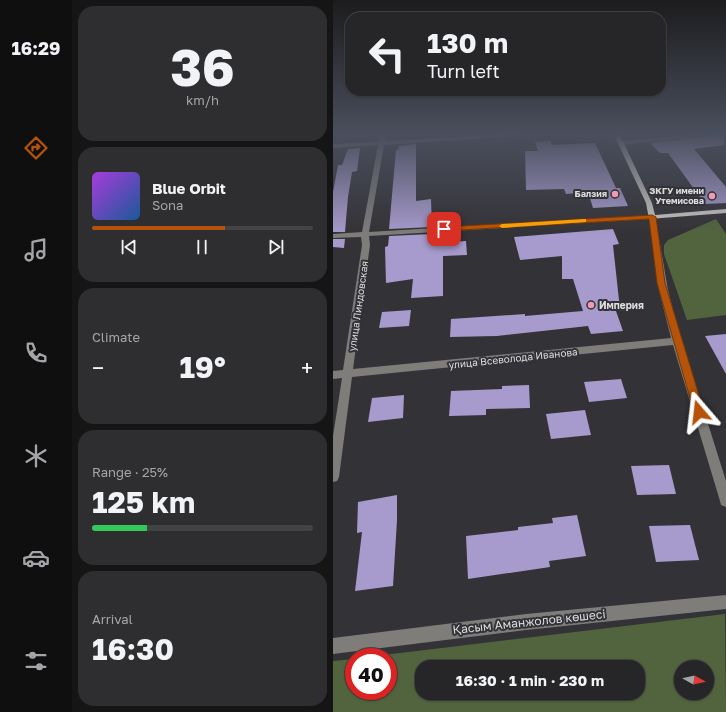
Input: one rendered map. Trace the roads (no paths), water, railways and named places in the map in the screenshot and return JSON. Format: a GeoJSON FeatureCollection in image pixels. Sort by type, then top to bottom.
{"type":"FeatureCollection","features":[{"type":"Feature","properties":{"kind":"main road"},"geometry":{"type":"LineString","coordinates":[[633,168],[649,203],[652,217],[726,211]]}},
{"type":"Feature","properties":{"kind":"street","name":"улица Линдовская"},"geometry":{"type":"LineString","coordinates":[[333,478],[349,374],[366,245],[365,234],[377,168]]}},
{"type":"Feature","properties":{"kind":"street"},"geometry":{"type":"LineString","coordinates":[[333,236],[652,217],[661,283],[677,341],[723,482],[726,501]]}},
{"type":"Feature","properties":{"kind":"street","name":"улица Всеволода Иванова"},"geometry":{"type":"LineString","coordinates":[[333,376],[677,341]]}},
{"type":"Feature","properties":{"kind":"street","name":"Қасым Аманжолов көшесі"},"geometry":{"type":"LineString","coordinates":[[333,646],[526,622],[726,602]]}},
{"type":"Feature","properties":{"kind":"place","name":"Балзия"},"geometry":{"type":"Point","coordinates":[615,194]}},
{"type":"Feature","properties":{"kind":"place","name":"ЗКГУ имени Утемисова"},"geometry":{"type":"Point","coordinates":[712,196]}},
{"type":"Feature","properties":{"kind":"place","name":"Империя"},"geometry":{"type":"Point","coordinates":[591,305]}}]}
